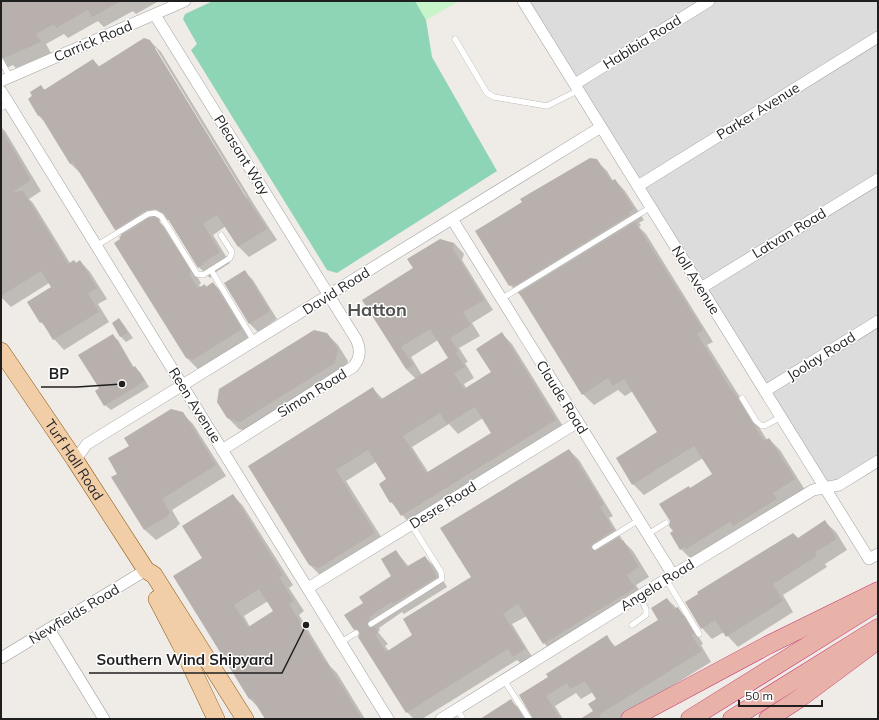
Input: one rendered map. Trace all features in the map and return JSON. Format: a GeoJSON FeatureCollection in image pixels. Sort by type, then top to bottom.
{"type":"FeatureCollection","features":[{"type":"Feature","properties":{"kind":"highway"},"geometry":{"type":"LineString","coordinates":[[630,719],[768,645],[878,591]]}},
{"type":"Feature","properties":{"kind":"highway"},"geometry":{"type":"LineString","coordinates":[[690,719],[878,602]]}},
{"type":"Feature","properties":{"kind":"highway"},"geometry":{"type":"LineString","coordinates":[[732,719],[878,628]]}},
{"type":"Feature","properties":{"kind":"highway"},"geometry":{"type":"LineString","coordinates":[[768,719],[800,698],[878,640]]}},
{"type":"Feature","properties":{"kind":"main road","name":"Turf Hall Road"},"geometry":{"type":"LineString","coordinates":[[1,350],[75,460],[146,570],[154,575],[245,719]]}},
{"type":"Feature","properties":{"kind":"main road","name":"Turf Hall Road"},"geometry":{"type":"LineString","coordinates":[[146,570],[146,579],[181,645],[216,719]]}},
{"type":"Feature","properties":{"kind":"street","name":"Carrick Road"},"geometry":{"type":"LineString","coordinates":[[6,79],[185,1]]}},
{"type":"Feature","properties":{"kind":"street","name":"Noll Avenue"},"geometry":{"type":"LineString","coordinates":[[523,1],[825,488],[873,556]]}},
{"type":"Feature","properties":{"kind":"street","name":"Habibia Road"},"geometry":{"type":"LineString","coordinates":[[577,87],[708,1]]}},
{"type":"Feature","properties":{"kind":"street","name":"Pleasant Way"},"geometry":{"type":"LineString","coordinates":[[155,15],[329,295]]}},
{"type":"Feature","properties":{"kind":"street","name":"Parker Avenue"},"geometry":{"type":"LineString","coordinates":[[638,186],[878,37]]}},
{"type":"Feature","properties":{"kind":"street","name":"Reen Avenue"},"geometry":{"type":"LineString","coordinates":[[1,91],[5,105],[96,246],[388,719]]}},
{"type":"Feature","properties":{"kind":"street","name":"David Road"},"geometry":{"type":"LineString","coordinates":[[75,460],[87,444],[601,127]]}},
{"type":"Feature","properties":{"kind":"street","name":"Latvan Road"},"geometry":{"type":"LineString","coordinates":[[701,288],[878,179]]}},
{"type":"Feature","properties":{"kind":"street","name":"Claude Road"},"geometry":{"type":"LineString","coordinates":[[452,219],[648,534],[669,577]]}},
{"type":"Feature","properties":{"kind":"street","name":"Simon Road"},"geometry":{"type":"LineString","coordinates":[[222,450],[356,364],[360,354],[359,343],[329,295]]}},
{"type":"Feature","properties":{"kind":"street","name":"Joolay Road"},"geometry":{"type":"LineString","coordinates":[[765,391],[878,321]]}},
{"type":"Feature","properties":{"kind":"street","name":"Desre Road"},"geometry":{"type":"LineString","coordinates":[[308,588],[578,422]]}},
{"type":"Feature","properties":{"kind":"street","name":"Angela Road"},"geometry":{"type":"LineString","coordinates":[[441,719],[669,577],[813,490],[839,485],[878,461]]}},
{"type":"Feature","properties":{"kind":"street","name":"Newfields Road"},"geometry":{"type":"LineString","coordinates":[[1,658],[146,570]]}},
{"type":"Feature","properties":{"kind":"street"},"geometry":{"type":"LineString","coordinates":[[49,629],[104,719]]}},
{"type":"Feature","properties":{"kind":"lane"},"geometry":{"type":"LineString","coordinates":[[454,39],[487,93],[494,97],[547,106],[577,87]]}},
{"type":"Feature","properties":{"kind":"lane"},"geometry":{"type":"LineString","coordinates":[[1,61],[6,79]]}},
{"type":"Feature","properties":{"kind":"lane"},"geometry":{"type":"LineString","coordinates":[[502,299],[651,207]]}},
{"type":"Feature","properties":{"kind":"lane"},"geometry":{"type":"LineString","coordinates":[[96,246],[148,214],[155,213],[160,216],[197,274],[203,275],[230,258],[232,252],[221,234]]}},
{"type":"Feature","properties":{"kind":"lane"},"geometry":{"type":"LineString","coordinates":[[211,270],[254,341]]}},
{"type":"Feature","properties":{"kind":"lane"},"geometry":{"type":"LineString","coordinates":[[742,398],[756,421],[762,426],[781,417]]}},
{"type":"Feature","properties":{"kind":"lane"},"geometry":{"type":"LineString","coordinates":[[595,546],[639,520]]}},
{"type":"Feature","properties":{"kind":"lane"},"geometry":{"type":"LineString","coordinates":[[648,534],[666,523]]}},
{"type":"Feature","properties":{"kind":"lane"},"geometry":{"type":"LineString","coordinates":[[370,624],[442,579],[441,572],[411,524]]}},
{"type":"Feature","properties":{"kind":"lane"},"geometry":{"type":"LineString","coordinates":[[669,577],[699,634]]}},
{"type":"Feature","properties":{"kind":"lane"},"geometry":{"type":"LineString","coordinates":[[632,625],[646,615],[646,609],[639,596]]}},
{"type":"Feature","properties":{"kind":"lane"},"geometry":{"type":"LineString","coordinates":[[341,642],[356,633]]}},
{"type":"Feature","properties":{"kind":"lane"},"geometry":{"type":"LineString","coordinates":[[504,680],[529,719]]}},
{"type":"Feature","properties":{"kind":"lane"},"geometry":{"type":"LineString","coordinates":[[457,709],[463,719]]}},
{"type":"Feature","properties":{"kind":"shaded area"},"geometry":{"type":"Polygon","coordinates":[[[523,1],[878,1],[878,461],[823,488],[523,1]]]}},
{"type":"Feature","properties":{"kind":"green space"},"geometry":{"type":"Polygon","coordinates":[[[213,1],[415,1],[426,20],[432,57],[497,171],[337,273],[327,270],[191,50],[197,44],[183,19],[185,14],[213,1]]]}},
{"type":"Feature","properties":{"kind":"green space"},"geometry":{"type":"Polygon","coordinates":[[[415,1],[459,1],[426,20],[415,1]]]}},
{"type":"Feature","properties":{"kind":"building"},"geometry":{"type":"Polygon","coordinates":[[[1,1],[121,1],[92,17],[88,10],[56,28],[54,24],[36,34],[41,42],[4,58],[1,57],[1,1]]]}},
{"type":"Feature","properties":{"kind":"building"},"geometry":{"type":"Polygon","coordinates":[[[144,38],[150,40],[267,229],[238,247],[217,215],[203,224],[220,252],[198,268],[165,214],[157,209],[146,210],[115,230],[73,162],[70,164],[40,115],[38,116],[28,99],[32,96],[30,92],[41,85],[44,90],[93,59],[98,67],[144,38]]]}},
{"type":"Feature","properties":{"kind":"building"},"geometry":{"type":"Polygon","coordinates":[[[1,129],[31,180],[13,192],[23,191],[68,264],[74,260],[76,263],[80,260],[97,288],[88,293],[99,312],[53,340],[27,302],[51,287],[41,271],[1,296],[1,129]]]}},
{"type":"Feature","properties":{"kind":"building"},"geometry":{"type":"Polygon","coordinates":[[[590,158],[597,159],[611,181],[615,179],[634,209],[629,212],[631,214],[515,286],[514,284],[509,286],[475,231],[522,202],[520,199],[590,158]]]}},
{"type":"Feature","properties":{"kind":"building"},"geometry":{"type":"Polygon","coordinates":[[[154,217],[158,219],[191,272],[189,274],[198,288],[205,284],[206,287],[213,282],[242,329],[193,360],[186,358],[114,243],[120,239],[119,237],[149,218],[154,217]]]}},
{"type":"Feature","properties":{"kind":"building"},"geometry":{"type":"Polygon","coordinates":[[[635,222],[703,330],[697,334],[730,388],[764,441],[769,438],[795,479],[773,493],[777,499],[733,526],[730,522],[686,549],[685,547],[680,550],[670,533],[673,531],[669,526],[670,521],[659,504],[689,486],[690,488],[712,474],[694,446],[632,485],[616,458],[657,432],[624,379],[613,386],[608,378],[582,395],[519,293],[635,222]]]}},
{"type":"Feature","properties":{"kind":"building"},"geometry":{"type":"Polygon","coordinates":[[[440,239],[454,243],[453,249],[484,300],[463,312],[471,325],[450,338],[458,351],[456,353],[465,367],[454,373],[464,389],[491,372],[476,349],[502,332],[556,420],[401,516],[392,502],[390,503],[379,484],[386,479],[368,450],[336,470],[375,533],[319,568],[309,565],[248,466],[373,387],[380,400],[448,358],[430,329],[401,347],[413,365],[406,369],[362,300],[413,268],[407,259],[440,239]],[[475,407],[447,424],[440,413],[403,436],[426,473],[491,433],[475,407]]]}},
{"type":"Feature","properties":{"kind":"building"},"geometry":{"type":"Polygon","coordinates":[[[245,270],[270,311],[249,324],[224,283],[245,270]]]}},
{"type":"Feature","properties":{"kind":"building"},"geometry":{"type":"Polygon","coordinates":[[[119,318],[128,333],[120,337],[112,323],[119,318]]]}},
{"type":"Feature","properties":{"kind":"building"},"geometry":{"type":"Polygon","coordinates":[[[314,330],[327,333],[338,349],[335,363],[240,422],[227,418],[217,402],[219,389],[314,330]]]}},
{"type":"Feature","properties":{"kind":"building"},"geometry":{"type":"Polygon","coordinates":[[[113,334],[133,367],[135,366],[145,381],[104,406],[95,391],[99,388],[78,355],[113,334]]]}},
{"type":"Feature","properties":{"kind":"building"},"geometry":{"type":"Polygon","coordinates":[[[171,409],[183,412],[216,465],[162,499],[170,513],[167,515],[168,516],[144,530],[111,477],[117,474],[108,458],[129,446],[124,438],[171,409]]]}},
{"type":"Feature","properties":{"kind":"building"},"geometry":{"type":"Polygon","coordinates":[[[569,449],[604,505],[600,507],[614,530],[592,544],[591,549],[596,551],[618,538],[621,541],[623,540],[639,567],[627,575],[635,588],[543,644],[518,604],[503,614],[525,649],[513,657],[508,649],[406,713],[358,637],[360,633],[359,631],[356,629],[354,630],[344,615],[363,603],[359,597],[391,576],[381,559],[396,550],[406,567],[425,556],[437,577],[393,604],[392,602],[374,613],[375,614],[369,617],[370,619],[367,624],[369,628],[375,627],[378,633],[375,635],[386,652],[412,635],[403,619],[471,577],[440,528],[569,449]]]}},
{"type":"Feature","properties":{"kind":"building"},"geometry":{"type":"Polygon","coordinates":[[[233,494],[283,575],[279,577],[294,601],[289,604],[362,719],[265,719],[252,698],[249,699],[173,576],[202,558],[182,526],[233,494]],[[259,589],[234,605],[248,627],[273,611],[259,589]]]}},
{"type":"Feature","properties":{"kind":"building"},"geometry":{"type":"Polygon","coordinates":[[[825,520],[837,539],[815,552],[817,556],[773,584],[783,601],[726,637],[715,620],[701,629],[685,602],[698,594],[697,592],[793,533],[798,538],[825,520]]]}},
{"type":"Feature","properties":{"kind":"building"},"geometry":{"type":"Polygon","coordinates":[[[667,598],[674,609],[678,607],[694,633],[691,635],[702,651],[600,714],[601,716],[596,719],[580,719],[593,711],[588,704],[596,699],[585,681],[570,689],[567,683],[546,696],[560,719],[533,719],[519,695],[548,677],[546,674],[607,635],[614,647],[658,620],[651,608],[667,598]]]}},
{"type":"Feature","properties":{"kind":"building"},"geometry":{"type":"Polygon","coordinates":[[[511,699],[524,719],[480,719],[511,699]]]}},
{"type":"Feature","properties":{"kind":"place","name":"BP"},"geometry":{"type":"Point","coordinates":[122,384]}},
{"type":"Feature","properties":{"kind":"place","name":"Southern Wind Shipyard"},"geometry":{"type":"Point","coordinates":[306,625]}},
{"type":"Feature","properties":{"kind":"district","name":"Hatton"},"geometry":{"type":"Point","coordinates":[377,309]}}]}
